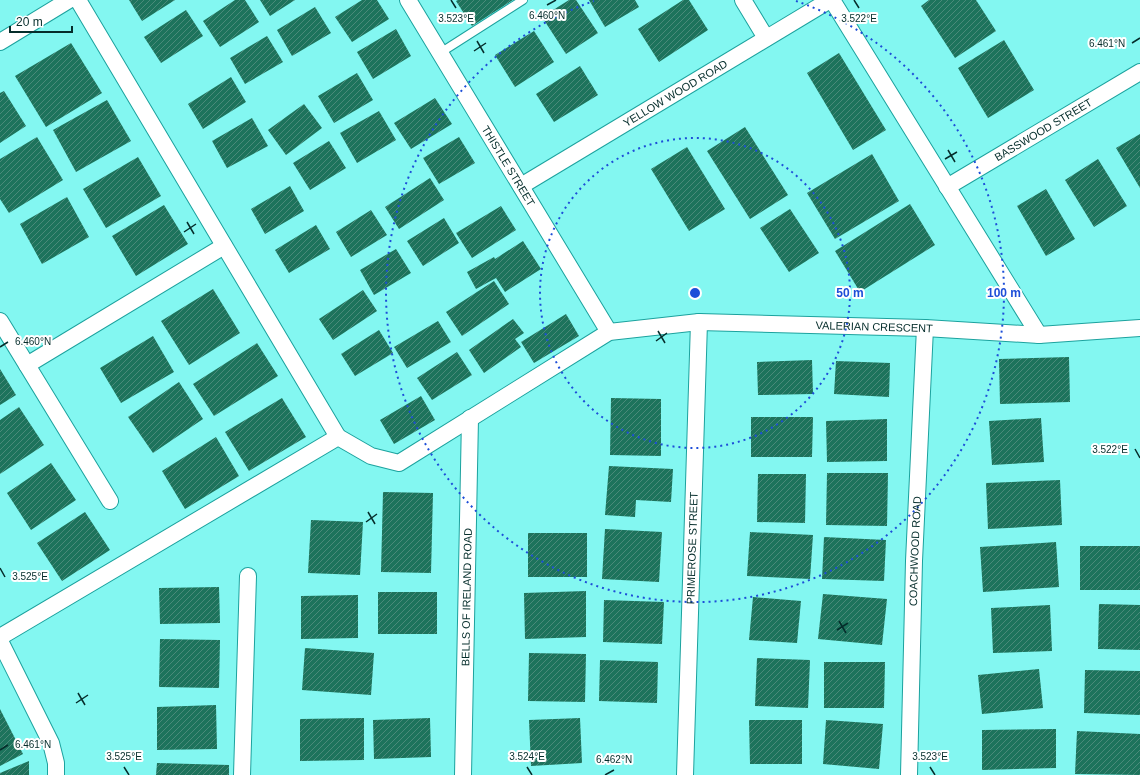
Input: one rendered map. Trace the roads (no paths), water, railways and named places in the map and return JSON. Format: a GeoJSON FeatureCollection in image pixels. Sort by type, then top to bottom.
{"type":"FeatureCollection","features":[{"type":"Feature","properties":{"kind":"street"},"geometry":{"type":"LineString","coordinates":[[0,42],[69,0]]}},
{"type":"Feature","properties":{"kind":"street"},"geometry":{"type":"LineString","coordinates":[[78,0],[338,437],[371,456],[399,463],[609,332]]}},
{"type":"Feature","properties":{"kind":"street","name":"THISTLE STREET"},"geometry":{"type":"LineString","coordinates":[[408,0],[609,332]]}},
{"type":"Feature","properties":{"kind":"street"},"geometry":{"type":"LineString","coordinates":[[743,0],[766,38]]}},
{"type":"Feature","properties":{"kind":"street"},"geometry":{"type":"LineString","coordinates":[[830,0],[1039,335]]}},
{"type":"Feature","properties":{"kind":"street","name":"YELLOW WOOD ROAD"},"geometry":{"type":"LineString","coordinates":[[521,186],[830,0]]}},
{"type":"Feature","properties":{"kind":"street","name":"BASSWOOD STREET"},"geometry":{"type":"LineString","coordinates":[[947,187],[1140,72]]}},
{"type":"Feature","properties":{"kind":"street"},"geometry":{"type":"LineString","coordinates":[[28,365],[224,246]]}},
{"type":"Feature","properties":{"kind":"street"},"geometry":{"type":"LineString","coordinates":[[0,321],[110,501]]}},
{"type":"Feature","properties":{"kind":"street","name":"VALERIAN CRESCENT"},"geometry":{"type":"LineString","coordinates":[[609,332],[699,322],[925,328],[1039,335],[1140,328]]}},
{"type":"Feature","properties":{"kind":"street","name":"PRIMEROSE STREET"},"geometry":{"type":"LineString","coordinates":[[685,775],[699,322]]}},
{"type":"Feature","properties":{"kind":"street","name":"COACHWOOD ROAD"},"geometry":{"type":"LineString","coordinates":[[909,775],[914,561],[925,328]]}},
{"type":"Feature","properties":{"kind":"street","name":"BELLS OF IRELAND ROAD"},"geometry":{"type":"LineString","coordinates":[[463,775],[470,418]]}},
{"type":"Feature","properties":{"kind":"street"},"geometry":{"type":"LineString","coordinates":[[0,637],[338,437]]}},
{"type":"Feature","properties":{"kind":"street"},"geometry":{"type":"LineString","coordinates":[[242,775],[248,576]]}},
{"type":"Feature","properties":{"kind":"street"},"geometry":{"type":"LineString","coordinates":[[0,641],[51,743],[56,763],[56,775]]}},
{"type":"Feature","properties":{"kind":"lane"},"geometry":{"type":"LineString","coordinates":[[440,53],[523,0]]}}]}
